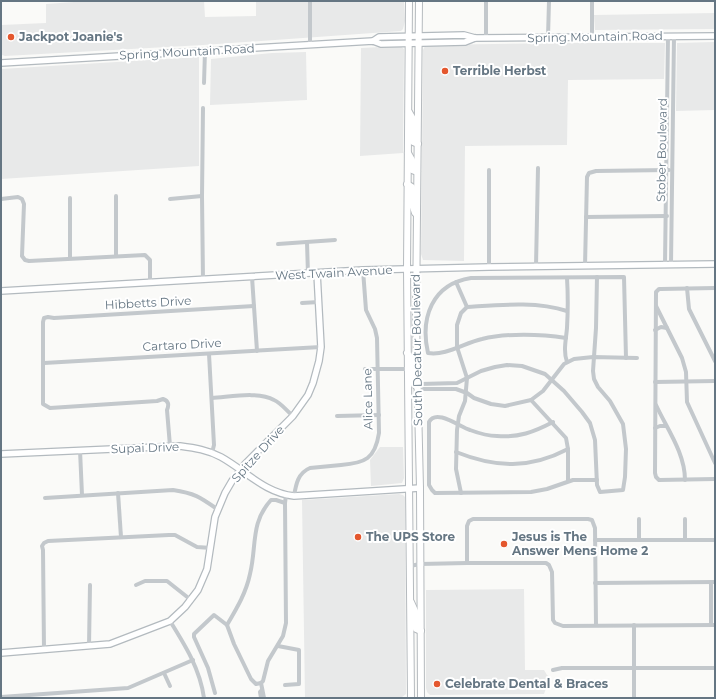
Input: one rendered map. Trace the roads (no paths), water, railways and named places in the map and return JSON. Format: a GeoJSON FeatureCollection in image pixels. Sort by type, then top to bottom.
{"type":"FeatureCollection","features":[{"type":"Feature","properties":{"kind":"main road","name":"South Decatur Boulevard"},"geometry":{"type":"LineString","coordinates":[[409,1],[407,369],[411,698]]}},
{"type":"Feature","properties":{"kind":"main road","name":"South Decatur Boulevard"},"geometry":{"type":"LineString","coordinates":[[419,1],[416,269],[420,488],[421,698]]}},
{"type":"Feature","properties":{"kind":"main road"},"geometry":{"type":"LineString","coordinates":[[408,108],[412,119],[413,142],[418,144]]}},
{"type":"Feature","properties":{"kind":"main road"},"geometry":{"type":"LineString","coordinates":[[408,153],[412,160],[412,170],[417,172]]}},
{"type":"Feature","properties":{"kind":"main road"},"geometry":{"type":"LineString","coordinates":[[407,184],[412,187],[412,204],[417,219]]}},
{"type":"Feature","properties":{"kind":"main road"},"geometry":{"type":"LineString","coordinates":[[407,353],[412,360],[413,383],[417,387]]}},
{"type":"Feature","properties":{"kind":"main road"},"geometry":{"type":"LineString","coordinates":[[410,601],[415,611],[416,629],[421,631]]}},
{"type":"Feature","properties":{"kind":"street"},"geometry":{"type":"LineString","coordinates":[[310,1],[310,45]]}},
{"type":"Feature","properties":{"kind":"street"},"geometry":{"type":"LineString","coordinates":[[486,1],[486,38]]}},
{"type":"Feature","properties":{"kind":"street"},"geometry":{"type":"LineString","coordinates":[[548,37],[549,1]]}},
{"type":"Feature","properties":{"kind":"street"},"geometry":{"type":"LineString","coordinates":[[592,1],[592,37]]}},
{"type":"Feature","properties":{"kind":"street","name":"Stober Boulevard"},"geometry":{"type":"LineString","coordinates":[[668,264],[672,170],[671,36]]}},
{"type":"Feature","properties":{"kind":"street","name":"Stober Boulevard"},"geometry":{"type":"LineString","coordinates":[[668,264],[666,216],[671,36]]}},
{"type":"Feature","properties":{"kind":"street","name":"Spring Mountain Road"},"geometry":{"type":"LineString","coordinates":[[1,63],[373,41],[381,44],[408,39],[466,42],[475,38],[715,36]]}},
{"type":"Feature","properties":{"kind":"street"},"geometry":{"type":"LineString","coordinates":[[204,83],[205,51]]}},
{"type":"Feature","properties":{"kind":"street"},"geometry":{"type":"LineString","coordinates":[[203,280],[202,196],[204,108]]}},
{"type":"Feature","properties":{"kind":"street"},"geometry":{"type":"LineString","coordinates":[[536,266],[538,168]]}},
{"type":"Feature","properties":{"kind":"street"},"geometry":{"type":"LineString","coordinates":[[489,170],[489,267]]}},
{"type":"Feature","properties":{"kind":"street"},"geometry":{"type":"LineString","coordinates":[[585,266],[587,177],[589,173],[596,171],[672,170]]}},
{"type":"Feature","properties":{"kind":"street"},"geometry":{"type":"LineString","coordinates":[[116,196],[116,256]]}},
{"type":"Feature","properties":{"kind":"street"},"geometry":{"type":"LineString","coordinates":[[170,198],[202,196]]}},
{"type":"Feature","properties":{"kind":"street"},"geometry":{"type":"LineString","coordinates":[[1,199],[18,197],[22,199],[24,204],[22,256],[25,260],[29,261],[141,254],[148,257],[151,263],[150,283]]}},
{"type":"Feature","properties":{"kind":"street"},"geometry":{"type":"LineString","coordinates":[[70,198],[70,258]]}},
{"type":"Feature","properties":{"kind":"street"},"geometry":{"type":"LineString","coordinates":[[586,217],[671,216]]}},
{"type":"Feature","properties":{"kind":"street"},"geometry":{"type":"LineString","coordinates":[[278,244],[335,240]]}},
{"type":"Feature","properties":{"kind":"street"},"geometry":{"type":"LineString","coordinates":[[307,242],[308,274]]}},
{"type":"Feature","properties":{"kind":"street","name":"West Twain Avenue"},"geometry":{"type":"LineString","coordinates":[[1,291],[363,270],[715,264]]}},
{"type":"Feature","properties":{"kind":"street","name":"Alice Lane"},"geometry":{"type":"LineString","coordinates":[[294,496],[300,475],[306,470],[310,468],[356,464],[369,457],[374,452],[378,442],[379,415],[377,338],[375,329],[366,310],[363,270]]}},
{"type":"Feature","properties":{"kind":"street","name":"Spitze Drive"},"geometry":{"type":"LineString","coordinates":[[1,653],[110,644],[170,621],[191,600],[204,579],[211,548],[212,527],[217,509],[225,493],[240,470],[293,416],[308,395],[313,383],[319,361],[320,346],[317,273]]}},
{"type":"Feature","properties":{"kind":"street"},"geometry":{"type":"LineString","coordinates":[[252,277],[257,351]]}},
{"type":"Feature","properties":{"kind":"street"},"geometry":{"type":"LineString","coordinates":[[417,387],[421,384],[457,383],[481,371],[507,365],[522,366],[545,374],[552,379],[590,423],[595,440],[597,485],[600,492],[623,490],[626,449],[623,424],[610,401],[598,387],[594,379],[593,357],[596,328],[597,277]]}},
{"type":"Feature","properties":{"kind":"street"},"geometry":{"type":"LineString","coordinates":[[566,338],[525,335],[483,338],[435,354],[428,354],[426,344],[428,313],[435,299],[444,289],[456,282],[471,278],[624,277],[626,358]]}},
{"type":"Feature","properties":{"kind":"street"},"geometry":{"type":"LineString","coordinates":[[567,278],[565,356],[567,362]]}},
{"type":"Feature","properties":{"kind":"street"},"geometry":{"type":"LineString","coordinates":[[456,282],[466,307]]}},
{"type":"Feature","properties":{"kind":"street"},"geometry":{"type":"LineString","coordinates":[[687,288],[689,308],[715,361]]}},
{"type":"Feature","properties":{"kind":"street"},"geometry":{"type":"LineString","coordinates":[[715,288],[659,289],[656,292],[655,304],[656,477],[662,480],[715,479]]}},
{"type":"Feature","properties":{"kind":"street"},"geometry":{"type":"LineString","coordinates":[[302,303],[319,302]]}},
{"type":"Feature","properties":{"kind":"street"},"geometry":{"type":"LineString","coordinates":[[655,304],[684,363],[688,407],[715,463]]}},
{"type":"Feature","properties":{"kind":"street"},"geometry":{"type":"LineString","coordinates":[[461,493],[456,469],[456,452],[458,424],[467,393],[467,378],[457,347],[457,325],[461,313],[466,307],[544,305],[567,311]]}},
{"type":"Feature","properties":{"kind":"street","name":"Hibbetts Drive"},"geometry":{"type":"LineString","coordinates":[[44,363],[44,318],[254,306]]}},
{"type":"Feature","properties":{"kind":"street"},"geometry":{"type":"LineString","coordinates":[[655,330],[661,327],[667,328]]}},
{"type":"Feature","properties":{"kind":"street","name":"Cartaro Drive"},"geometry":{"type":"LineString","coordinates":[[44,363],[320,346]]}},
{"type":"Feature","properties":{"kind":"street"},"geometry":{"type":"LineString","coordinates":[[209,354],[214,444],[212,453]]}},
{"type":"Feature","properties":{"kind":"street"},"geometry":{"type":"LineString","coordinates":[[417,387],[420,389],[456,389],[491,404],[505,406],[531,400],[543,391],[564,364],[574,359],[593,357],[637,358]]}},
{"type":"Feature","properties":{"kind":"street"},"geometry":{"type":"LineString","coordinates":[[44,363],[42,402],[45,406],[50,408],[157,401],[163,399],[168,405],[167,410],[170,446]]}},
{"type":"Feature","properties":{"kind":"street"},"geometry":{"type":"LineString","coordinates":[[365,369],[407,369]]}},
{"type":"Feature","properties":{"kind":"street"},"geometry":{"type":"LineString","coordinates":[[655,382],[715,381]]}},
{"type":"Feature","properties":{"kind":"street"},"geometry":{"type":"LineString","coordinates":[[212,398],[258,395],[266,396],[276,400],[293,416]]}},
{"type":"Feature","properties":{"kind":"street"},"geometry":{"type":"LineString","coordinates":[[531,400],[553,422],[566,438],[568,449],[568,482]]}},
{"type":"Feature","properties":{"kind":"street"},"geometry":{"type":"LineString","coordinates":[[655,403],[682,458],[685,471],[685,480]]}},
{"type":"Feature","properties":{"kind":"street"},"geometry":{"type":"LineString","coordinates":[[337,416],[379,415]]}},
{"type":"Feature","properties":{"kind":"street"},"geometry":{"type":"LineString","coordinates":[[553,422],[536,431],[518,436],[496,436],[469,430],[442,418],[434,417],[430,419],[429,485],[435,493],[531,492],[547,489],[573,480],[597,480]]}},
{"type":"Feature","properties":{"kind":"street"},"geometry":{"type":"LineString","coordinates":[[655,428],[666,426]]}},
{"type":"Feature","properties":{"kind":"street","name":"Supai Drive"},"geometry":{"type":"LineString","coordinates":[[1,454],[180,446],[201,449],[212,453],[268,488],[285,495],[294,496],[420,488]]}},
{"type":"Feature","properties":{"kind":"street"},"geometry":{"type":"LineString","coordinates":[[456,452],[474,459],[488,462],[521,464],[536,462],[568,449]]}},
{"type":"Feature","properties":{"kind":"street"},"geometry":{"type":"LineString","coordinates":[[80,450],[82,496]]}},
{"type":"Feature","properties":{"kind":"street"},"geometry":{"type":"LineString","coordinates":[[45,498],[173,490],[199,496],[217,509]]}},
{"type":"Feature","properties":{"kind":"street"},"geometry":{"type":"LineString","coordinates":[[118,493],[121,538]]}},
{"type":"Feature","properties":{"kind":"street"},"geometry":{"type":"LineString","coordinates":[[262,698],[260,692],[262,690],[261,683],[263,681],[268,661],[278,646],[282,636],[286,615],[283,503],[285,495]]}},
{"type":"Feature","properties":{"kind":"street"},"geometry":{"type":"LineString","coordinates":[[227,624],[241,600],[248,584],[253,559],[255,531],[259,519],[271,500],[276,500],[283,503]]}},
{"type":"Feature","properties":{"kind":"street"},"geometry":{"type":"LineString","coordinates":[[467,563],[467,526],[469,521],[473,519],[584,518],[592,520],[595,528],[596,625]]}},
{"type":"Feature","properties":{"kind":"street"},"geometry":{"type":"LineString","coordinates":[[639,519],[639,540]]}},
{"type":"Feature","properties":{"kind":"street"},"geometry":{"type":"LineString","coordinates":[[685,519],[685,540]]}},
{"type":"Feature","properties":{"kind":"street"},"geometry":{"type":"LineString","coordinates":[[44,650],[42,546],[44,543],[48,541],[175,535],[197,547],[211,548]]}},
{"type":"Feature","properties":{"kind":"street"},"geometry":{"type":"LineString","coordinates":[[595,540],[715,540]]}},
{"type":"Feature","properties":{"kind":"street"},"geometry":{"type":"LineString","coordinates":[[410,566],[420,564],[542,562],[549,565],[552,572],[553,620],[555,623],[563,626],[713,625],[713,582],[595,583]]}},
{"type":"Feature","properties":{"kind":"street"},"geometry":{"type":"LineString","coordinates":[[136,584],[145,581],[167,581],[191,600]]}},
{"type":"Feature","properties":{"kind":"street"},"geometry":{"type":"LineString","coordinates":[[89,646],[90,585]]}},
{"type":"Feature","properties":{"kind":"street"},"geometry":{"type":"LineString","coordinates":[[215,693],[208,668],[194,637],[194,634],[214,614],[227,624],[234,644],[251,679],[256,684],[261,683]]}},
{"type":"Feature","properties":{"kind":"street"},"geometry":{"type":"LineString","coordinates":[[170,621],[193,660],[199,676],[204,698]]}},
{"type":"Feature","properties":{"kind":"street"},"geometry":{"type":"LineString","coordinates":[[634,625],[634,698]]}},
{"type":"Feature","properties":{"kind":"street"},"geometry":{"type":"LineString","coordinates":[[278,646],[299,650],[299,684],[285,685]]}},
{"type":"Feature","properties":{"kind":"street"},"geometry":{"type":"LineString","coordinates":[[1,697],[128,688],[193,660]]}},
{"type":"Feature","properties":{"kind":"street"},"geometry":{"type":"LineString","coordinates":[[553,670],[562,668],[715,668]]}},
{"type":"Feature","properties":{"kind":"street"},"geometry":{"type":"LineString","coordinates":[[164,673],[170,686]]}},
{"type":"Feature","properties":{"kind":"place","name":"Jackpot Joanie's"},"geometry":{"type":"Point","coordinates":[11,37]}},
{"type":"Feature","properties":{"kind":"place","name":"Terrible Herbst"},"geometry":{"type":"Point","coordinates":[445,71]}},
{"type":"Feature","properties":{"kind":"place","name":"The UPS Store"},"geometry":{"type":"Point","coordinates":[358,537]}},
{"type":"Feature","properties":{"kind":"place","name":"Jesus is The Answer Mens Home 2"},"geometry":{"type":"Point","coordinates":[504,544]}},
{"type":"Feature","properties":{"kind":"place","name":"Celebrate Dental & Braces"},"geometry":{"type":"Point","coordinates":[437,684]}}]}
